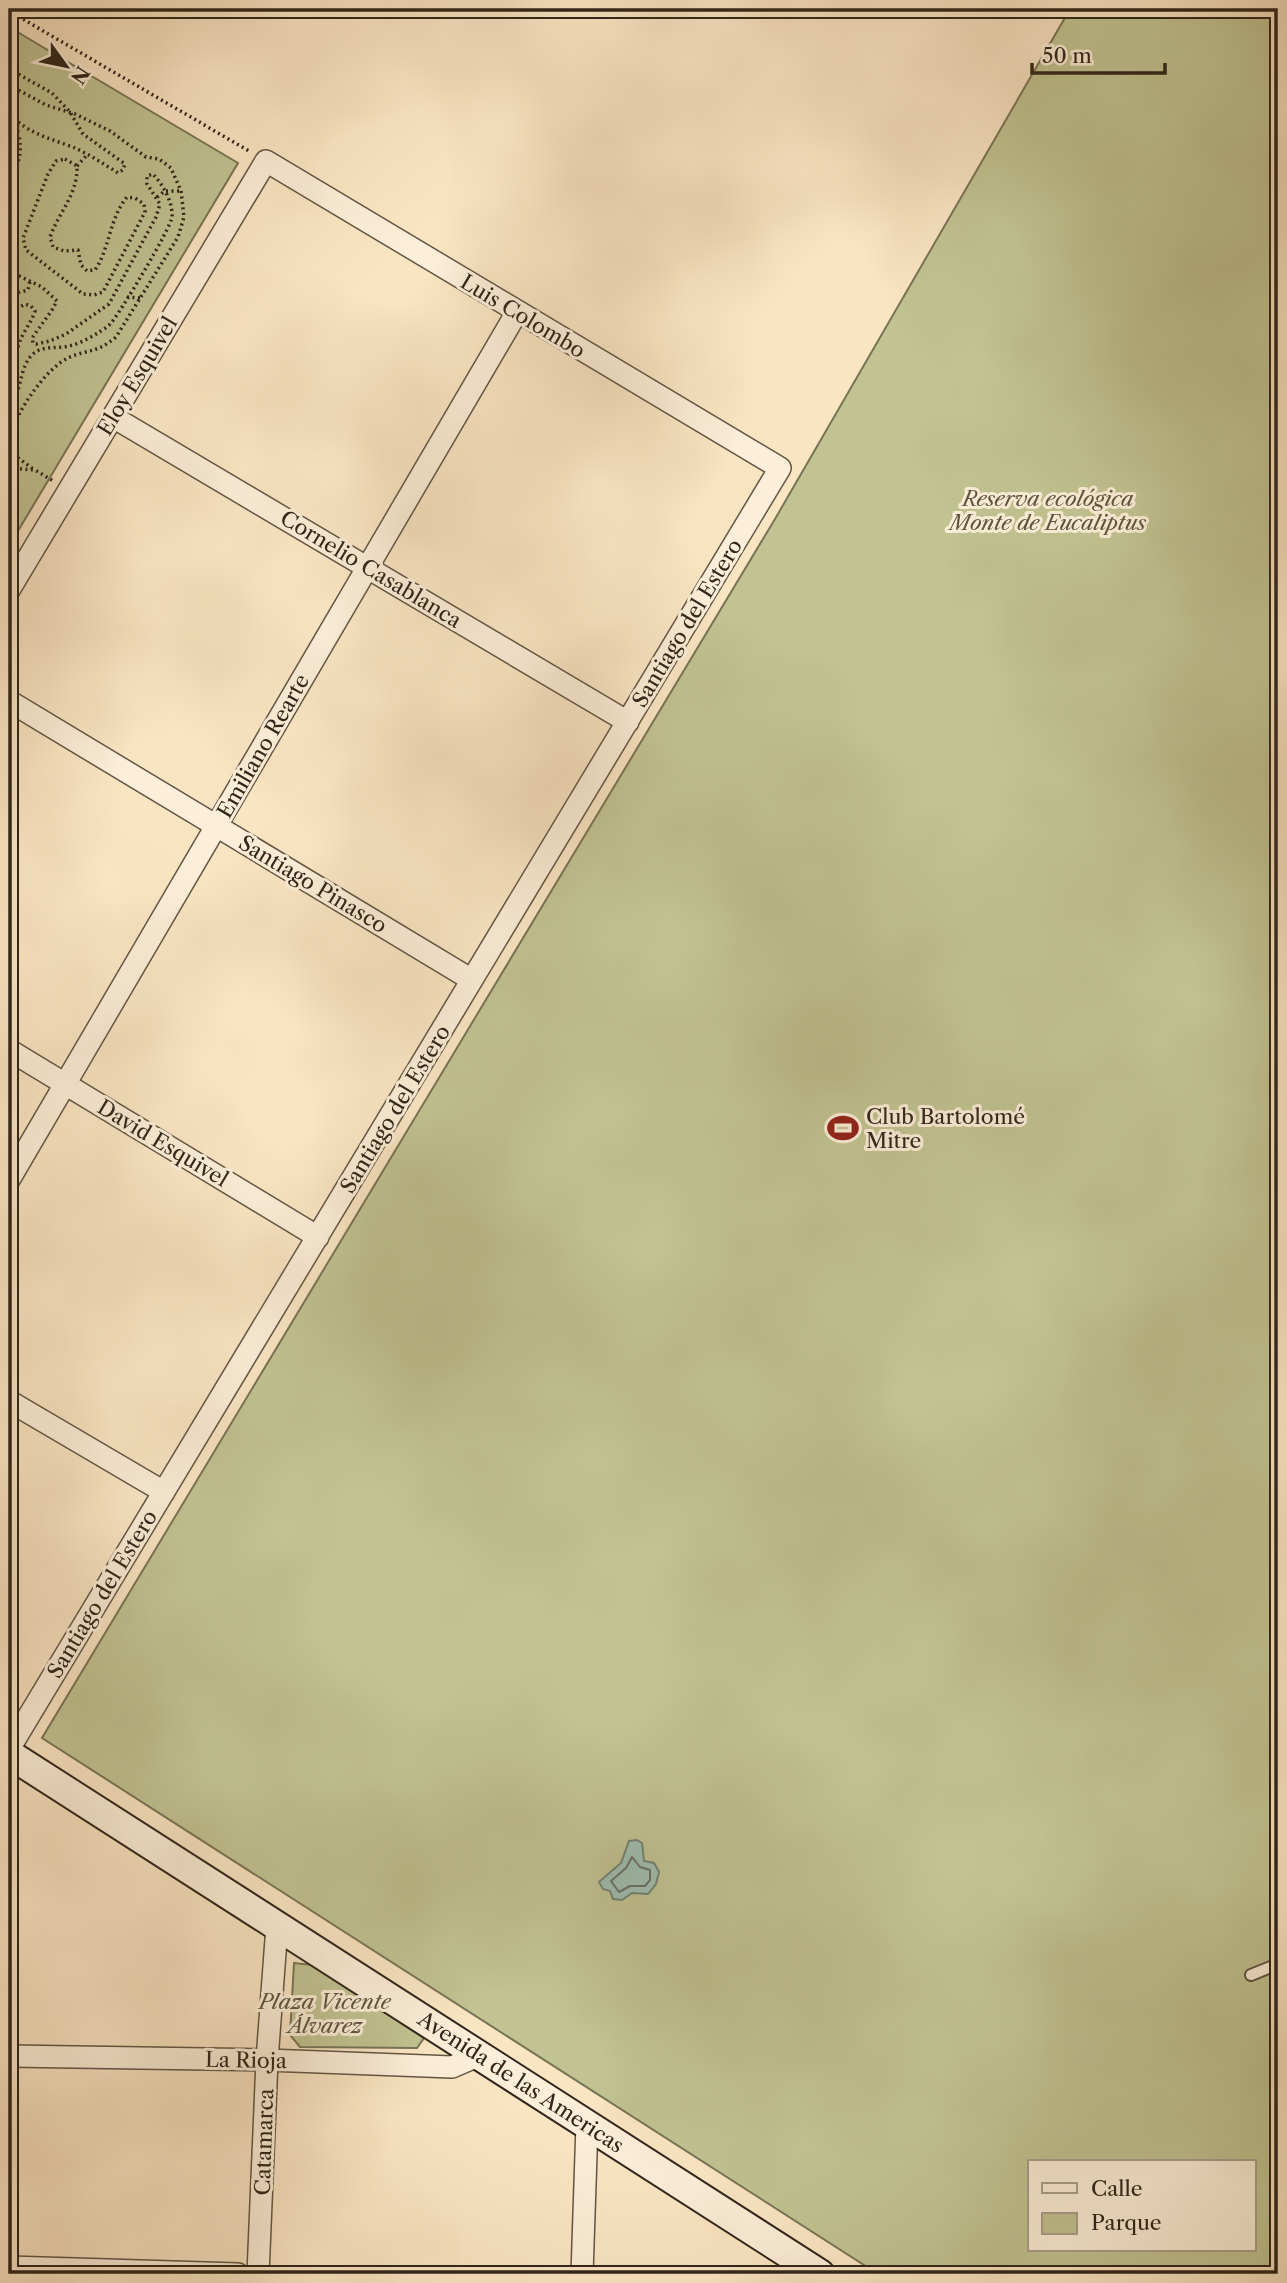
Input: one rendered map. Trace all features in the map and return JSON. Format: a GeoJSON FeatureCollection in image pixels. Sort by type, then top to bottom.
{"type":"FeatureCollection","features":[{"type":"Feature","properties":{"kind":"main road","name":"Avenida de las Americas"},"geometry":{"type":"LineString","coordinates":[[9,1751],[820,2274]]}},
{"type":"Feature","properties":{"kind":"street","name":"Luis Colombo"},"geometry":{"type":"LineString","coordinates":[[266,161],[780,468]]}},
{"type":"Feature","properties":{"kind":"street","name":"Eloy Esquivel"},"geometry":{"type":"LineString","coordinates":[[9,590],[266,161]]}},
{"type":"Feature","properties":{"kind":"street","name":"Emiliano Rearte"},"geometry":{"type":"LineString","coordinates":[[9,1180],[517,312]]}},
{"type":"Feature","properties":{"kind":"street","name":"Cornelio Casablanca"},"geometry":{"type":"LineString","coordinates":[[113,417],[628,722]]}},
{"type":"Feature","properties":{"kind":"street","name":"Santiago del Estero"},"geometry":{"type":"LineString","coordinates":[[9,1751],[780,468]]}},
{"type":"Feature","properties":{"kind":"street","name":"Santiago Pinasco"},"geometry":{"type":"LineString","coordinates":[[9,701],[472,980]]}},
{"type":"Feature","properties":{"kind":"street","name":"David Esquivel"},"geometry":{"type":"LineString","coordinates":[[9,1050],[317,1237]]}},
{"type":"Feature","properties":{"kind":"street"},"geometry":{"type":"LineString","coordinates":[[9,1401],[164,1492]]}},
{"type":"Feature","properties":{"kind":"street","name":"Catamarca"},"geometry":{"type":"LineString","coordinates":[[258,2274],[267,2060],[277,1926]]}},
{"type":"Feature","properties":{"kind":"street","name":"La Rioja"},"geometry":{"type":"LineString","coordinates":[[9,2056],[267,2060],[452,2067],[480,2055]]}},
{"type":"Feature","properties":{"kind":"street"},"geometry":{"type":"LineString","coordinates":[[582,2274],[587,2124]]}},
{"type":"Feature","properties":{"kind":"street"},"geometry":{"type":"LineString","coordinates":[[9,2267],[238,2274]]}},
{"type":"Feature","properties":{"kind":"lane"},"geometry":{"type":"LineString","coordinates":[[1251,1975],[1278,1964]]}},
{"type":"Feature","properties":{"kind":"path"},"geometry":{"type":"LineString","coordinates":[[9,11],[266,161]]}},
{"type":"Feature","properties":{"kind":"path"},"geometry":{"type":"LineString","coordinates":[[9,69],[52,93],[70,113],[83,134],[125,164],[123,170],[118,173],[88,155],[19,122],[9,110]]}},
{"type":"Feature","properties":{"kind":"path"},"geometry":{"type":"LineString","coordinates":[[9,435],[24,406],[56,365],[73,356],[103,348],[116,337],[178,237],[184,216],[181,191],[171,168],[159,159],[146,157],[110,131],[46,105],[10,85]]}},
{"type":"Feature","properties":{"kind":"path"},"geometry":{"type":"LineString","coordinates":[[9,181],[19,164],[21,147],[19,122],[10,85]]}},
{"type":"Feature","properties":{"kind":"path"},"geometry":{"type":"LineString","coordinates":[[9,146],[18,133]]}},
{"type":"Feature","properties":{"kind":"path"},"geometry":{"type":"LineString","coordinates":[[76,166],[88,155]]}},
{"type":"Feature","properties":{"kind":"path"},"geometry":{"type":"LineString","coordinates":[[65,159],[76,166],[77,181],[50,237],[54,247],[64,251],[78,250],[81,265],[87,271],[95,270],[101,262],[120,205],[127,197],[135,198],[144,204],[145,212],[122,259],[103,292],[93,295],[83,294],[26,250],[23,238],[48,174],[56,161],[65,159]]}},
{"type":"Feature","properties":{"kind":"path"},"geometry":{"type":"LineString","coordinates":[[9,404],[18,396],[18,380],[34,353],[43,348],[68,347],[79,343],[111,324],[172,221],[165,191],[153,174],[147,176],[147,184],[160,205],[109,304],[66,334],[50,341],[36,344],[33,342]]}},
{"type":"Feature","properties":{"kind":"path"},"geometry":{"type":"LineString","coordinates":[[156,197],[165,191],[181,191]]}},
{"type":"Feature","properties":{"kind":"path"},"geometry":{"type":"LineString","coordinates":[[122,259],[130,264]]}},
{"type":"Feature","properties":{"kind":"path"},"geometry":{"type":"LineString","coordinates":[[9,271],[53,295],[57,301],[32,338],[34,353]]}},
{"type":"Feature","properties":{"kind":"path"},"geometry":{"type":"LineString","coordinates":[[9,298],[13,294],[28,290],[30,281]]}},
{"type":"Feature","properties":{"kind":"path"},"geometry":{"type":"LineString","coordinates":[[127,297],[140,298]]}},
{"type":"Feature","properties":{"kind":"path"},"geometry":{"type":"LineString","coordinates":[[9,367],[12,312],[25,304],[35,311],[21,338],[17,365],[9,379]]}},
{"type":"Feature","properties":{"kind":"path"},"geometry":{"type":"LineString","coordinates":[[9,451],[49,479]]}},
{"type":"Feature","properties":{"kind":"path"},"geometry":{"type":"LineString","coordinates":[[9,468],[35,470]]}},
{"type":"Feature","properties":{"kind":"green space","name":"Club Bartolomé Mitre"},"geometry":{"type":"Polygon","coordinates":[[[1070,9],[1278,9],[1278,2274],[878,2274],[42,1738],[775,519],[1070,9]]]}},
{"type":"Feature","properties":{"kind":"green space"},"geometry":{"type":"Polygon","coordinates":[[[9,27],[238,163],[9,546],[9,27]]]}},
{"type":"Feature","properties":{"kind":"green space","name":"Plaza Vicente Álvarez"},"geometry":{"type":"Polygon","coordinates":[[[294,1963],[312,1965],[424,2038],[417,2048],[300,2047],[290,2035],[294,1963]]]}},
{"type":"Feature","properties":{"kind":"water"},"geometry":{"type":"Polygon","coordinates":[[[637,1840],[642,1843],[644,1861],[654,1863],[659,1872],[656,1884],[648,1894],[632,1893],[622,1900],[613,1899],[610,1891],[603,1889],[599,1882],[621,1863],[629,1841],[637,1840]]]}},
{"type":"Feature","properties":{"kind":"place","name":"Club Bartolomé Mitre"},"geometry":{"type":"Point","coordinates":[843,1128]}},
{"type":"Feature","properties":{"kind":"park label","name":"Reserva ecológica Monte de Eucaliptus"},"geometry":{"type":"Point","coordinates":[1048,510]}}]}
